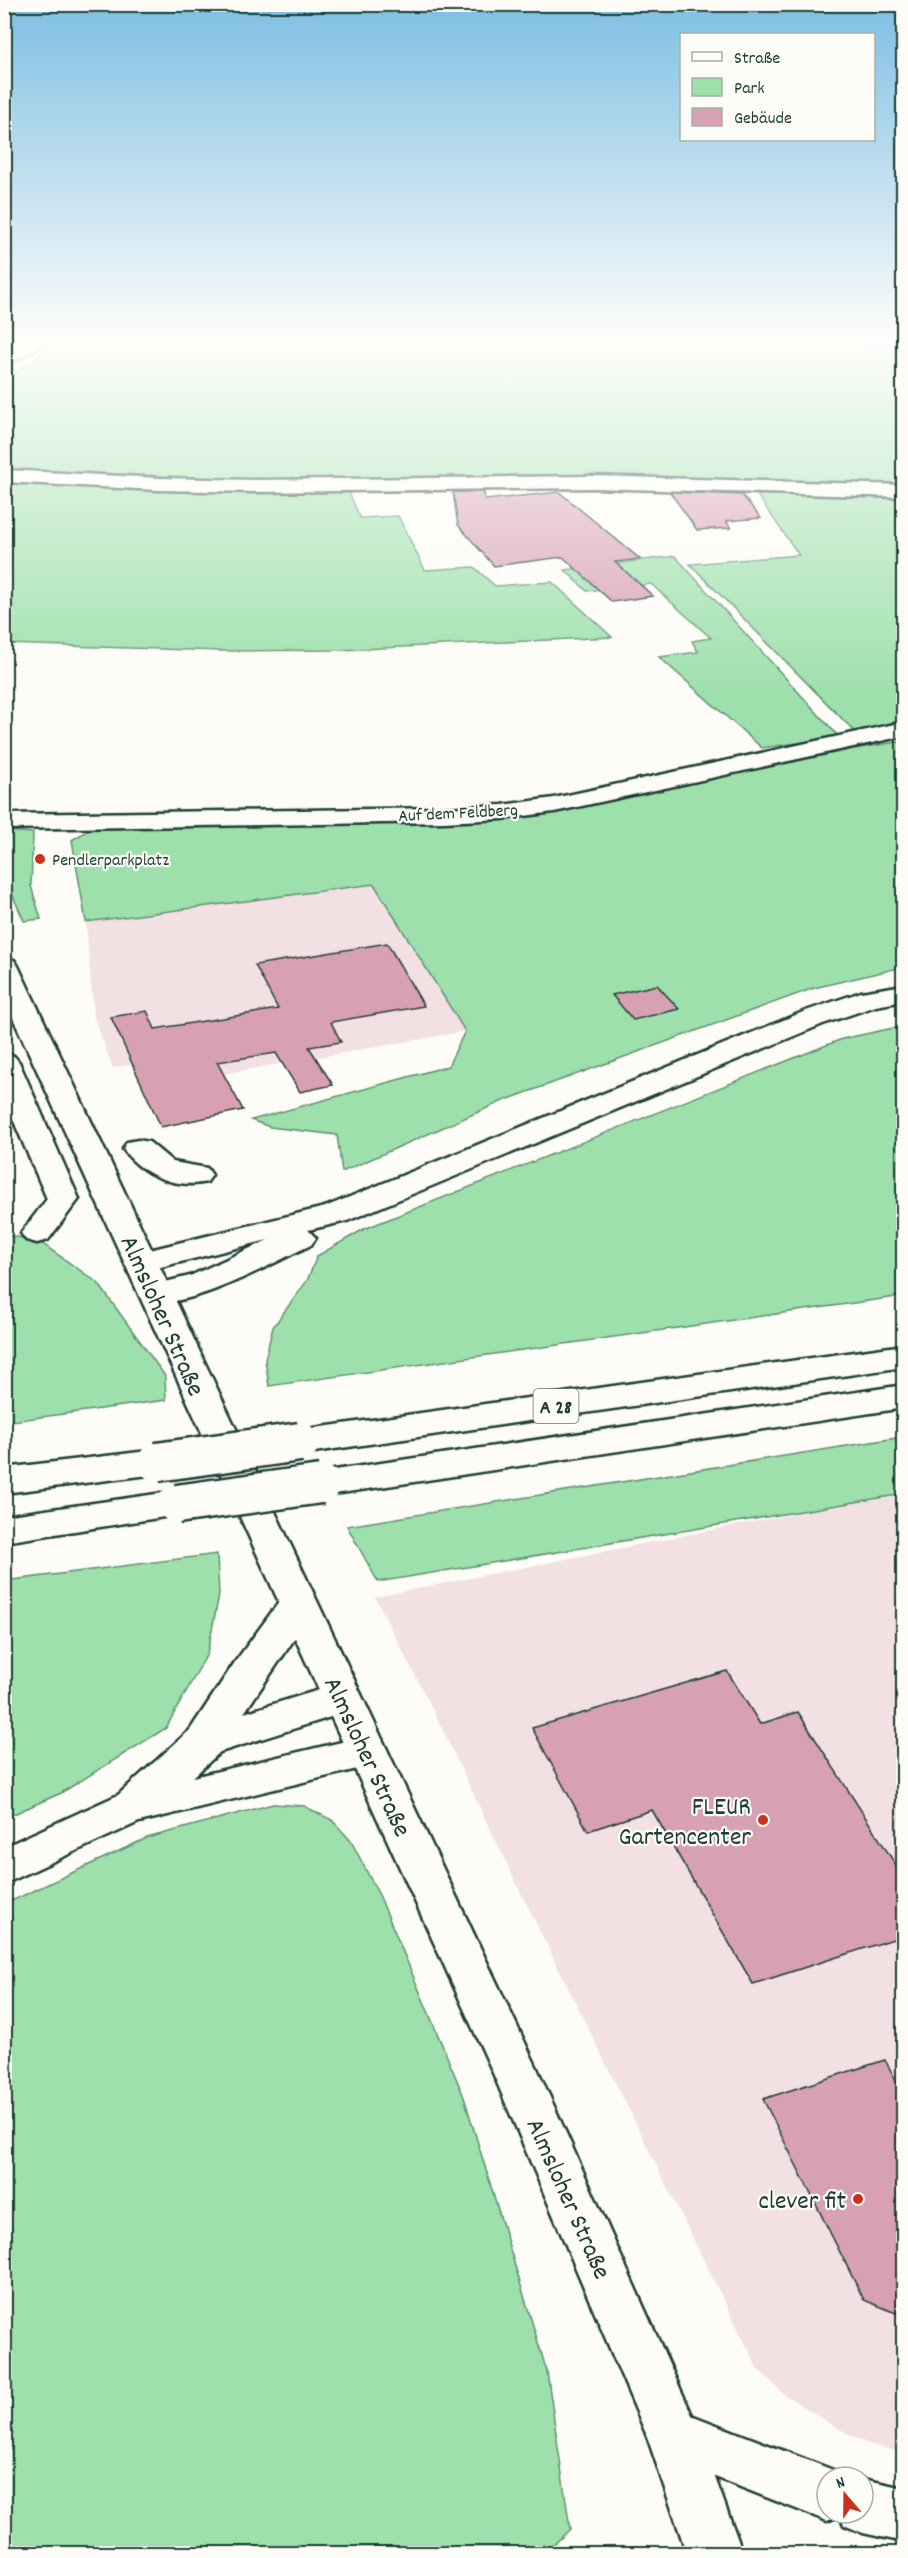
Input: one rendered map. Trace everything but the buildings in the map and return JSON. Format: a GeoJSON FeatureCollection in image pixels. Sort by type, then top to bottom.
{"type":"FeatureCollection","features":[{"type":"Feature","properties":{"kind":"main road"},"geometry":{"type":"LineString","coordinates":[[4,476],[158,484],[255,486],[593,482],[903,491]]}},
{"type":"Feature","properties":{"kind":"main road","name":"Auf dem Feldberg"},"geometry":{"type":"LineString","coordinates":[[4,822],[432,816],[502,812],[554,805],[903,729]]}},
{"type":"Feature","properties":{"kind":"main road","name":"Almsloher Straße"},"geometry":{"type":"LineString","coordinates":[[4,966],[61,1094],[157,1294],[203,1401],[513,2066],[673,2434],[715,2553]]}},
{"type":"Feature","properties":{"kind":"main road"},"geometry":{"type":"LineString","coordinates":[[141,1262],[336,1214],[813,1018],[871,998],[903,993]]}},
{"type":"Feature","properties":{"kind":"main road"},"geometry":{"type":"LineString","coordinates":[[813,1018],[903,1006]]}},
{"type":"Feature","properties":{"kind":"main road"},"geometry":{"type":"LineString","coordinates":[[4,1062],[63,1199],[37,1233]]}},
{"type":"Feature","properties":{"kind":"main road"},"geometry":{"type":"LineString","coordinates":[[138,1149],[164,1170],[196,1175]]}},
{"type":"Feature","properties":{"kind":"main road"},"geometry":{"type":"LineString","coordinates":[[157,1294],[200,1284],[299,1238],[336,1214]]}},
{"type":"Feature","properties":{"kind":"main road"},"geometry":{"type":"LineString","coordinates":[[812,1371],[871,1338],[903,1333]]}},
{"type":"Feature","properties":{"kind":"main road","name":"A 28"},"geometry":{"type":"LineString","coordinates":[[4,1481],[157,1462],[812,1371],[903,1356]]}},
{"type":"Feature","properties":{"kind":"main road","name":"A 28"},"geometry":{"type":"LineString","coordinates":[[4,1529],[321,1484],[903,1396]]}},
{"type":"Feature","properties":{"kind":"main road"},"geometry":{"type":"LineString","coordinates":[[130,1808],[206,1742],[249,1673],[299,1604]]}},
{"type":"Feature","properties":{"kind":"main road"},"geometry":{"type":"LineString","coordinates":[[206,1742],[342,1698]]}},
{"type":"Feature","properties":{"kind":"main road"},"geometry":{"type":"LineString","coordinates":[[4,1867],[130,1808],[367,1752]]}},
{"type":"Feature","properties":{"kind":"main road"},"geometry":{"type":"LineString","coordinates":[[673,2434],[815,2489]]}},
{"type":"Feature","properties":{"kind":"main road"},"geometry":{"type":"LineString","coordinates":[[875,2509],[903,2515]]}},
{"type":"Feature","properties":{"kind":"shaded area"},"geometry":{"type":"Polygon","coordinates":[[[374,884],[466,1031],[217,1075],[201,1051],[113,1068],[94,1018],[86,922],[374,884]]]}},
{"type":"Feature","properties":{"kind":"shaded area"},"geometry":{"type":"Polygon","coordinates":[[[903,1496],[903,2453],[866,2443],[832,2425],[784,2394],[758,2369],[375,1597],[833,1506],[903,1496]]]}},
{"type":"Feature","properties":{"kind":"green space"},"geometry":{"type":"Polygon","coordinates":[[[5,457],[903,457],[903,485],[539,479],[422,482],[215,478],[5,469],[5,457]]]}},
{"type":"Feature","properties":{"kind":"green space"},"geometry":{"type":"Polygon","coordinates":[[[4,480],[229,492],[348,490],[360,518],[398,516],[425,570],[474,567],[495,586],[552,582],[612,637],[341,650],[222,651],[5,644],[4,480]]]}},
{"type":"Feature","properties":{"kind":"green space"},"geometry":{"type":"Polygon","coordinates":[[[753,489],[903,494],[903,723],[856,733],[690,564],[799,555],[753,489]]]}},
{"type":"Feature","properties":{"kind":"green space"},"geometry":{"type":"Polygon","coordinates":[[[675,556],[839,737],[762,748],[659,657],[698,652],[692,641],[711,638],[651,584],[587,591],[565,570],[675,556]]]}},
{"type":"Feature","properties":{"kind":"green space"},"geometry":{"type":"Polygon","coordinates":[[[903,741],[903,967],[814,988],[503,1101],[342,1172],[337,1135],[270,1127],[251,1120],[448,1066],[465,1031],[374,884],[86,922],[72,840],[92,828],[109,825],[533,815],[576,808],[779,761],[903,741]]]}},
{"type":"Feature","properties":{"kind":"green space"},"geometry":{"type":"Polygon","coordinates":[[[5,831],[33,833],[31,886],[41,919],[24,921],[5,878],[5,831]]]}},
{"type":"Feature","properties":{"kind":"green space"},"geometry":{"type":"Polygon","coordinates":[[[903,1026],[903,1296],[269,1386],[265,1359],[273,1327],[307,1281],[317,1256],[364,1229],[842,1039],[903,1026]]]}},
{"type":"Feature","properties":{"kind":"green space"},"geometry":{"type":"Polygon","coordinates":[[[4,1235],[37,1240],[98,1283],[165,1376],[166,1400],[5,1422],[4,1235]]]}},
{"type":"Feature","properties":{"kind":"green space"},"geometry":{"type":"Polygon","coordinates":[[[903,1437],[903,1494],[378,1582],[347,1526],[903,1437]]]}},
{"type":"Feature","properties":{"kind":"green space"},"geometry":{"type":"Polygon","coordinates":[[[217,1554],[219,1595],[207,1654],[166,1728],[61,1793],[5,1818],[5,1581],[217,1554]]]}},
{"type":"Feature","properties":{"kind":"green space"},"geometry":{"type":"Polygon","coordinates":[[[273,1804],[304,1806],[332,1820],[351,1841],[380,1897],[464,2097],[547,2372],[570,2529],[545,2553],[5,2553],[5,1904],[147,1838],[273,1804]]]}},
{"type":"Feature","properties":{"kind":"place","name":"Pendlerparkplatz"},"geometry":{"type":"Point","coordinates":[40,859]}},
{"type":"Feature","properties":{"kind":"place","name":"FLEUR Gartencenter"},"geometry":{"type":"Point","coordinates":[763,1820]}},
{"type":"Feature","properties":{"kind":"place","name":"clever fit"},"geometry":{"type":"Point","coordinates":[858,2199]}}]}
